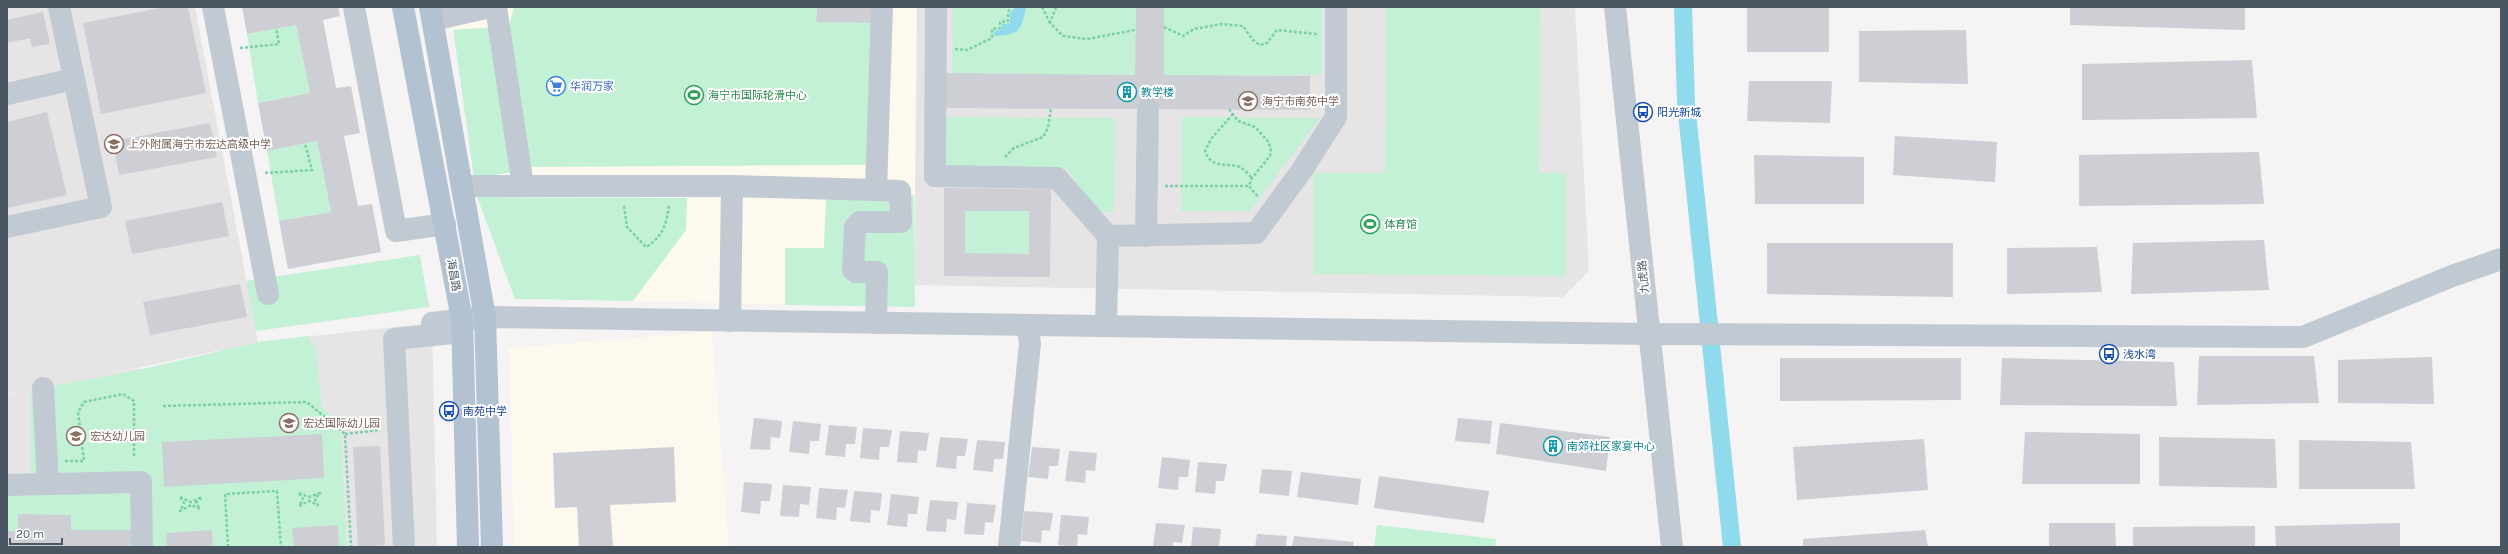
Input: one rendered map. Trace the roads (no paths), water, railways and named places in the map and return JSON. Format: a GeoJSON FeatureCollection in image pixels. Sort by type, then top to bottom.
{"type":"FeatureCollection","features":[{"type":"Feature","properties":{"kind":"main road","name":"海昌路"},"geometry":{"type":"LineString","coordinates":[[403,7],[445,224],[462,325],[468,547]]}},
{"type":"Feature","properties":{"kind":"main road"},"geometry":{"type":"LineString","coordinates":[[431,14],[485,317],[492,547]]}},
{"type":"Feature","properties":{"kind":"street"},"geometry":{"type":"LineString","coordinates":[[7,227],[100,207],[58,7]]}},
{"type":"Feature","properties":{"kind":"street"},"geometry":{"type":"LineString","coordinates":[[213,7],[268,294]]}},
{"type":"Feature","properties":{"kind":"street"},"geometry":{"type":"LineString","coordinates":[[354,7],[396,231],[445,224]]}},
{"type":"Feature","properties":{"kind":"street"},"geometry":{"type":"LineString","coordinates":[[431,14],[490,7]]}},
{"type":"Feature","properties":{"kind":"street"},"geometry":{"type":"LineString","coordinates":[[496,7],[523,186]]}},
{"type":"Feature","properties":{"kind":"street"},"geometry":{"type":"LineString","coordinates":[[876,190],[882,7]]}},
{"type":"Feature","properties":{"kind":"street"},"geometry":{"type":"LineString","coordinates":[[936,7],[935,176],[1056,178],[1108,236],[1106,326]]}},
{"type":"Feature","properties":{"kind":"street"},"geometry":{"type":"LineString","coordinates":[[1108,236],[1256,233],[1302,170],[1336,117],[1336,7]]}},
{"type":"Feature","properties":{"kind":"street","name":"九虎路"},"geometry":{"type":"LineString","coordinates":[[1615,7],[1672,547]]}},
{"type":"Feature","properties":{"kind":"street"},"geometry":{"type":"LineString","coordinates":[[7,94],[74,79]]}},
{"type":"Feature","properties":{"kind":"street"},"geometry":{"type":"LineString","coordinates":[[1146,236],[1148,109]]}},
{"type":"Feature","properties":{"kind":"street"},"geometry":{"type":"LineString","coordinates":[[462,186],[732,186],[900,191],[901,222],[860,222],[855,227],[853,270],[856,272],[877,272],[876,323]]}},
{"type":"Feature","properties":{"kind":"street"},"geometry":{"type":"LineString","coordinates":[[730,321],[732,186]]}},
{"type":"Feature","properties":{"kind":"street"},"geometry":{"type":"LineString","coordinates":[[404,547],[394,339],[462,325],[485,317],[1650,334],[2302,338],[2452,276],[2501,259]]}},
{"type":"Feature","properties":{"kind":"street"},"geometry":{"type":"LineString","coordinates":[[432,323],[462,325]]}},
{"type":"Feature","properties":{"kind":"street"},"geometry":{"type":"LineString","coordinates":[[1009,547],[1030,344],[1028,325]]}},
{"type":"Feature","properties":{"kind":"street"},"geometry":{"type":"LineString","coordinates":[[43,388],[48,484]]}},
{"type":"Feature","properties":{"kind":"street"},"geometry":{"type":"LineString","coordinates":[[7,485],[140,482],[142,547]]}},
{"type":"Feature","properties":{"kind":"water"},"geometry":{"type":"Polygon","coordinates":[[[1016,7],[1026,7],[1018,30],[1014,33],[994,36],[994,31],[1002,29],[1002,24],[1010,23],[1010,13],[1016,7]]]}},
{"type":"Feature","properties":{"kind":"waterway"},"geometry":{"type":"LineString","coordinates":[[1683,7],[1686,103],[1732,547]]}},
{"type":"Feature","properties":{"kind":"place","name":"华润万家"},"geometry":{"type":"Point","coordinates":[556,86]}},
{"type":"Feature","properties":{"kind":"place","name":"教学楼"},"geometry":{"type":"Point","coordinates":[1127,92]}},
{"type":"Feature","properties":{"kind":"place","name":"海宁市国际轮滑中心"},"geometry":{"type":"Point","coordinates":[694,95]}},
{"type":"Feature","properties":{"kind":"place","name":"海宁市南苑中学"},"geometry":{"type":"Point","coordinates":[1248,101]}},
{"type":"Feature","properties":{"kind":"place","name":"阳光新城"},"geometry":{"type":"Point","coordinates":[1643,112]}},
{"type":"Feature","properties":{"kind":"place","name":"上外附属海宁市宏达高级中学"},"geometry":{"type":"Point","coordinates":[114,144]}},
{"type":"Feature","properties":{"kind":"place","name":"体育馆"},"geometry":{"type":"Point","coordinates":[1370,224]}},
{"type":"Feature","properties":{"kind":"place","name":"浅水湾"},"geometry":{"type":"Point","coordinates":[2109,354]}},
{"type":"Feature","properties":{"kind":"place","name":"南苑中学"},"geometry":{"type":"Point","coordinates":[449,411]}},
{"type":"Feature","properties":{"kind":"place","name":"宏达国际幼儿园"},"geometry":{"type":"Point","coordinates":[289,423]}},
{"type":"Feature","properties":{"kind":"place","name":"宏达幼儿园"},"geometry":{"type":"Point","coordinates":[76,436]}},
{"type":"Feature","properties":{"kind":"place","name":"南郊社区家宴中心"},"geometry":{"type":"Point","coordinates":[1553,446]}}]}
